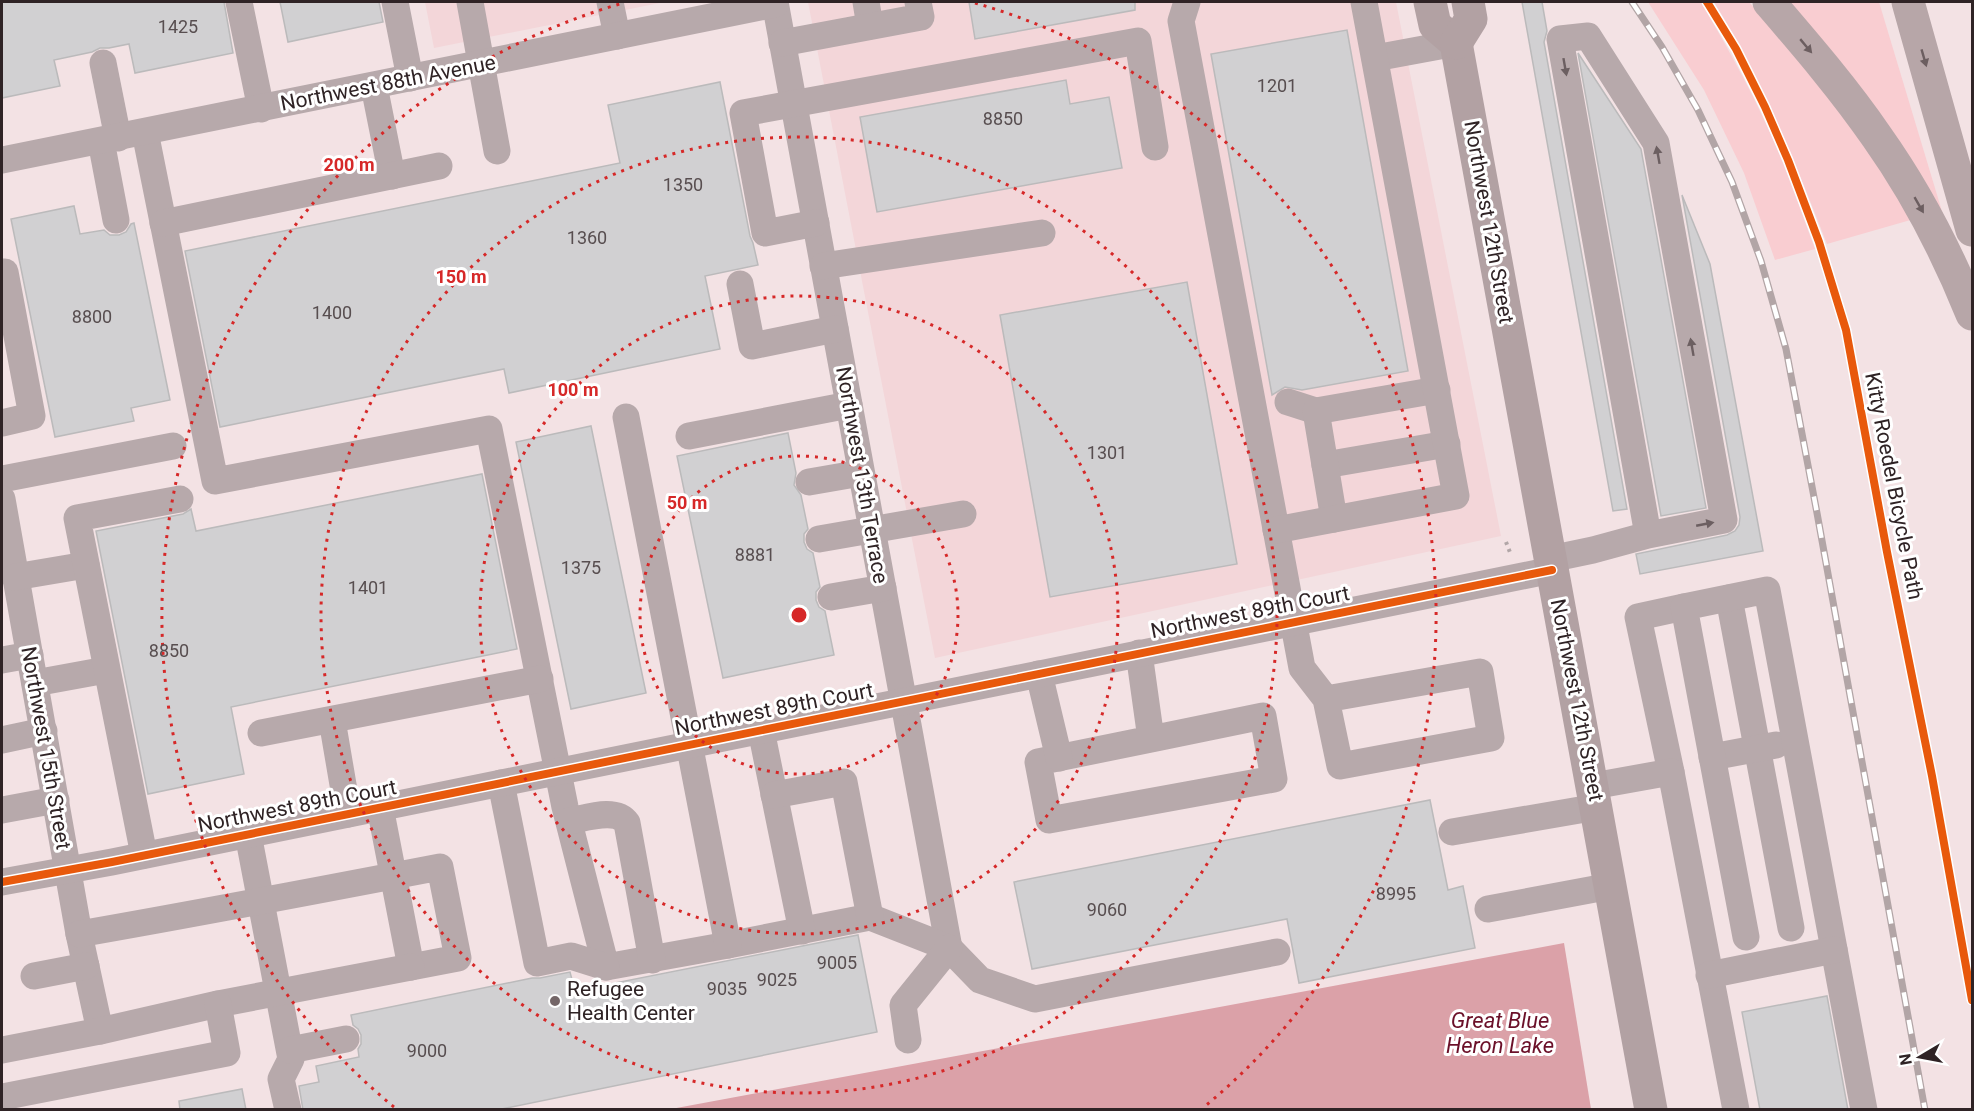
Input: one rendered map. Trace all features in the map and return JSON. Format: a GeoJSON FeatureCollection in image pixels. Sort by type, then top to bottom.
{"type":"FeatureCollection","features":[{"type":"Feature","properties":{"kind":"highway"},"geometry":{"type":"LineString","coordinates":[[1768,2],[1836,80],[1878,138],[1903,177],[1953,266],[1972,314]]}},
{"type":"Feature","properties":{"kind":"highway"},"geometry":{"type":"LineString","coordinates":[[1908,2],[1972,230]]}},
{"type":"Feature","properties":{"kind":"main road"},"geometry":{"type":"LineString","coordinates":[[1430,2],[1435,25],[1456,42],[1471,19],[1468,2]]}},
{"type":"Feature","properties":{"kind":"main road","name":"Northwest 12th Street"},"geometry":{"type":"LineString","coordinates":[[1456,42],[1652,1110]]}},
{"type":"Feature","properties":{"kind":"street"},"geometry":{"type":"LineString","coordinates":[[239,2],[261,109]]}},
{"type":"Feature","properties":{"kind":"street"},"geometry":{"type":"LineString","coordinates":[[395,2],[410,78]]}},
{"type":"Feature","properties":{"kind":"street"},"geometry":{"type":"LineString","coordinates":[[470,2],[497,151]]}},
{"type":"Feature","properties":{"kind":"street"},"geometry":{"type":"LineString","coordinates":[[610,2],[617,36]]}},
{"type":"Feature","properties":{"kind":"street"},"geometry":{"type":"LineString","coordinates":[[782,43],[868,14],[921,17],[918,2]]}},
{"type":"Feature","properties":{"kind":"street"},"geometry":{"type":"LineString","coordinates":[[1187,2],[1181,21],[1302,668],[1326,699],[1340,766],[1491,738],[1480,672],[1326,699]]}},
{"type":"Feature","properties":{"kind":"street"},"geometry":{"type":"LineString","coordinates":[[1276,530],[1456,496],[1364,2]]}},
{"type":"Feature","properties":{"kind":"street","name":"Northwest 88th Avenue"},"geometry":{"type":"LineString","coordinates":[[2,160],[775,3]]}},
{"type":"Feature","properties":{"kind":"street","name":"Northwest 13th Terrace"},"geometry":{"type":"LineString","coordinates":[[775,3],[949,948]]}},
{"type":"Feature","properties":{"kind":"street","name":"Northwest 89th Court"},"geometry":{"type":"LineString","coordinates":[[2,882],[1293,622],[1551,564],[1648,535],[1724,520],[1656,143],[1588,36],[1560,39],[1648,535]]}},
{"type":"Feature","properties":{"kind":"street"},"geometry":{"type":"LineString","coordinates":[[816,223],[765,233],[743,113],[1138,41],[1155,147]]}},
{"type":"Feature","properties":{"kind":"street"},"geometry":{"type":"LineString","coordinates":[[1375,58],[1456,42]]}},
{"type":"Feature","properties":{"kind":"street"},"geometry":{"type":"LineString","coordinates":[[103,63],[116,220]]}},
{"type":"Feature","properties":{"kind":"street"},"geometry":{"type":"LineString","coordinates":[[374,86],[392,176]]}},
{"type":"Feature","properties":{"kind":"street"},"geometry":{"type":"LineString","coordinates":[[144,132],[215,482],[489,429],[565,807],[606,967]]}},
{"type":"Feature","properties":{"kind":"street"},"geometry":{"type":"LineString","coordinates":[[163,223],[439,166]]}},
{"type":"Feature","properties":{"kind":"street"},"geometry":{"type":"LineString","coordinates":[[824,266],[1042,233]]}},
{"type":"Feature","properties":{"kind":"street"},"geometry":{"type":"LineString","coordinates":[[2,272],[4,272],[32,416],[2,423]]}},
{"type":"Feature","properties":{"kind":"street"},"geometry":{"type":"LineString","coordinates":[[740,284],[752,346],[835,329]]}},
{"type":"Feature","properties":{"kind":"street"},"geometry":{"type":"LineString","coordinates":[[1288,402],[1316,411],[1437,390]]}},
{"type":"Feature","properties":{"kind":"street"},"geometry":{"type":"LineString","coordinates":[[688,436],[849,405]]}},
{"type":"Feature","properties":{"kind":"street"},"geometry":{"type":"LineString","coordinates":[[1316,411],[1334,519]]}},
{"type":"Feature","properties":{"kind":"street"},"geometry":{"type":"LineString","coordinates":[[626,417],[728,945]]}},
{"type":"Feature","properties":{"kind":"street"},"geometry":{"type":"LineString","coordinates":[[1325,465],[1447,444]]}},
{"type":"Feature","properties":{"kind":"street"},"geometry":{"type":"LineString","coordinates":[[2,479],[173,446]]}},
{"type":"Feature","properties":{"kind":"street"},"geometry":{"type":"LineString","coordinates":[[809,482],[861,473]]}},
{"type":"Feature","properties":{"kind":"street"},"geometry":{"type":"LineString","coordinates":[[144,855],[77,519],[180,499]]}},
{"type":"Feature","properties":{"kind":"street","name":"Northwest 15th Street"},"geometry":{"type":"LineString","coordinates":[[2,502],[10,570],[30,655],[79,934],[100,1031]]}},
{"type":"Feature","properties":{"kind":"street"},"geometry":{"type":"LineString","coordinates":[[819,539],[963,514]]}},
{"type":"Feature","properties":{"kind":"street"},"geometry":{"type":"LineString","coordinates":[[10,570],[86,565]]}},
{"type":"Feature","properties":{"kind":"street"},"geometry":{"type":"LineString","coordinates":[[831,597],[883,588]]}},
{"type":"Feature","properties":{"kind":"street"},"geometry":{"type":"LineString","coordinates":[[1736,1110],[1708,975],[1671,772],[1638,617],[1767,590],[1864,1110]]}},
{"type":"Feature","properties":{"kind":"street"},"geometry":{"type":"LineString","coordinates":[[1729,598],[1791,928]]}},
{"type":"Feature","properties":{"kind":"street"},"geometry":{"type":"LineString","coordinates":[[1684,607],[1746,937]]}},
{"type":"Feature","properties":{"kind":"street"},"geometry":{"type":"LineString","coordinates":[[1139,653],[1151,739]]}},
{"type":"Feature","properties":{"kind":"street"},"geometry":{"type":"LineString","coordinates":[[2,660],[30,655]]}},
{"type":"Feature","properties":{"kind":"street"},"geometry":{"type":"LineString","coordinates":[[35,683],[106,670]]}},
{"type":"Feature","properties":{"kind":"street"},"geometry":{"type":"LineString","coordinates":[[1039,674],[1059,758]]}},
{"type":"Feature","properties":{"kind":"street"},"geometry":{"type":"LineString","coordinates":[[261,733],[540,679]]}},
{"type":"Feature","properties":{"kind":"street"},"geometry":{"type":"LineString","coordinates":[[1263,716],[1274,779],[1049,820],[1038,762],[1151,739],[1263,716]]}},
{"type":"Feature","properties":{"kind":"street"},"geometry":{"type":"LineString","coordinates":[[332,720],[348,814]]}},
{"type":"Feature","properties":{"kind":"street"},"geometry":{"type":"LineString","coordinates":[[761,730],[802,931]]}},
{"type":"Feature","properties":{"kind":"street"},"geometry":{"type":"LineString","coordinates":[[2,740],[44,731]]}},
{"type":"Feature","properties":{"kind":"street"},"geometry":{"type":"LineString","coordinates":[[1712,757],[1795,742]]}},
{"type":"Feature","properties":{"kind":"street"},"geometry":{"type":"LineString","coordinates":[[1452,832],[1595,797],[1671,772]]}},
{"type":"Feature","properties":{"kind":"street"},"geometry":{"type":"LineString","coordinates":[[774,795],[844,782],[870,917]]}},
{"type":"Feature","properties":{"kind":"street"},"geometry":{"type":"LineString","coordinates":[[501,783],[537,963],[571,957],[606,967],[870,917],[949,948],[980,980],[1035,999],[1277,952]]}},
{"type":"Feature","properties":{"kind":"street"},"geometry":{"type":"LineString","coordinates":[[2,810],[56,800]]}},
{"type":"Feature","properties":{"kind":"street"},"geometry":{"type":"LineString","coordinates":[[380,807],[411,967]]}},
{"type":"Feature","properties":{"kind":"street"},"geometry":{"type":"LineString","coordinates":[[569,821],[613,814],[623,818],[627,823],[652,960]]}},
{"type":"Feature","properties":{"kind":"street"},"geometry":{"type":"LineString","coordinates":[[248,834],[290,1050],[291,1059],[281,1079],[288,1110]]}},
{"type":"Feature","properties":{"kind":"street"},"geometry":{"type":"LineString","coordinates":[[2,1050],[100,1031],[218,1004],[458,958],[440,867],[79,934]]}},
{"type":"Feature","properties":{"kind":"street"},"geometry":{"type":"LineString","coordinates":[[1488,909],[1611,886]]}},
{"type":"Feature","properties":{"kind":"street"},"geometry":{"type":"LineString","coordinates":[[908,1040],[903,1005],[949,948]]}},
{"type":"Feature","properties":{"kind":"street"},"geometry":{"type":"LineString","coordinates":[[1708,975],[1834,950]]}},
{"type":"Feature","properties":{"kind":"street"},"geometry":{"type":"LineString","coordinates":[[34,976],[86,966]]}},
{"type":"Feature","properties":{"kind":"street"},"geometry":{"type":"LineString","coordinates":[[2,1097],[226,1053],[218,1004]]}},
{"type":"Feature","properties":{"kind":"street"},"geometry":{"type":"LineString","coordinates":[[290,1050],[346,1039]]}},
{"type":"Feature","properties":{"kind":"shaded area"},"geometry":{"type":"Polygon","coordinates":[[[425,2],[665,2],[434,48],[425,2]]]}},
{"type":"Feature","properties":{"kind":"shaded area"},"geometry":{"type":"Polygon","coordinates":[[[808,2],[1396,2],[1501,536],[935,658],[808,2]]]}},
{"type":"Feature","properties":{"kind":"shaded area"},"geometry":{"type":"Polygon","coordinates":[[[1648,2],[1701,2],[1743,77],[1766,124],[1786,170],[1815,249],[1775,260],[1744,173],[1704,90],[1648,2]]]}},
{"type":"Feature","properties":{"kind":"shaded area"},"geometry":{"type":"Polygon","coordinates":[[[1714,2],[1749,2],[1825,87],[1914,219],[1827,244],[1762,90],[1714,2]]]}},
{"type":"Feature","properties":{"kind":"shaded area"},"geometry":{"type":"Polygon","coordinates":[[[1780,2],[1879,2],[1947,228],[1780,2]]]}},
{"type":"Feature","properties":{"kind":"water","name":"Great Blue Heron Lake"},"geometry":{"type":"Polygon","coordinates":[[[1564,943],[1591,1109],[671,1109],[1564,943]]]}},
{"type":"Feature","properties":{"kind":"building"},"geometry":{"type":"Polygon","coordinates":[[[2,2],[224,2],[233,53],[135,73],[129,44],[100,48],[92,52],[54,60],[60,86],[2,98],[2,2]]]}},
{"type":"Feature","properties":{"kind":"building"},"geometry":{"type":"Polygon","coordinates":[[[280,2],[379,2],[383,22],[288,42],[280,2]]]}},
{"type":"Feature","properties":{"kind":"building"},"geometry":{"type":"Polygon","coordinates":[[[969,2],[1135,2],[1135,10],[975,39],[969,2]]]}},
{"type":"Feature","properties":{"kind":"building"},"geometry":{"type":"Polygon","coordinates":[[[1522,2],[1542,2],[1547,31],[1544,42],[1627,509],[1613,511],[1522,2]]]}},
{"type":"Feature","properties":{"kind":"building"},"geometry":{"type":"Polygon","coordinates":[[[1347,30],[1408,371],[1302,390],[1285,387],[1272,395],[1211,54],[1347,30]]]}},
{"type":"Feature","properties":{"kind":"building"},"geometry":{"type":"Polygon","coordinates":[[[1578,53],[1641,149],[1706,508],[1661,516],[1578,53]]]}},
{"type":"Feature","properties":{"kind":"building"},"geometry":{"type":"Polygon","coordinates":[[[1066,80],[1070,104],[1109,97],[1122,168],[877,212],[860,117],[1066,80]]]}},
{"type":"Feature","properties":{"kind":"building"},"geometry":{"type":"Polygon","coordinates":[[[720,82],[750,236],[758,265],[705,276],[720,349],[509,393],[504,369],[220,427],[185,251],[620,163],[608,105],[720,82]]]}},
{"type":"Feature","properties":{"kind":"building"},"geometry":{"type":"Polygon","coordinates":[[[1682,195],[1710,264],[1763,551],[1640,574],[1636,554],[1727,535],[1735,531],[1740,517],[1682,195]]]}},
{"type":"Feature","properties":{"kind":"building"},"geometry":{"type":"Polygon","coordinates":[[[74,206],[80,234],[104,230],[110,235],[119,235],[126,232],[134,223],[170,400],[131,408],[134,421],[55,437],[11,219],[74,206]]]}},
{"type":"Feature","properties":{"kind":"building"},"geometry":{"type":"Polygon","coordinates":[[[1187,282],[1237,564],[1050,597],[1000,315],[1187,282]]]}},
{"type":"Feature","properties":{"kind":"building"},"geometry":{"type":"Polygon","coordinates":[[[591,426],[646,693],[571,709],[516,442],[591,426]]]}},
{"type":"Feature","properties":{"kind":"building"},"geometry":{"type":"Polygon","coordinates":[[[788,433],[796,473],[794,485],[801,495],[808,529],[804,534],[804,542],[807,549],[813,553],[820,587],[816,592],[816,600],[819,607],[825,611],[834,655],[723,678],[677,456],[788,433]]]}},
{"type":"Feature","properties":{"kind":"building"},"geometry":{"type":"Polygon","coordinates":[[[482,474],[517,649],[231,707],[244,774],[148,794],[96,531],[183,514],[191,509],[196,531],[482,474]]]}},
{"type":"Feature","properties":{"kind":"building"},"geometry":{"type":"Polygon","coordinates":[[[1430,800],[1448,890],[1463,886],[1475,948],[1299,983],[1287,919],[1032,969],[1014,882],[1430,800]]]}},
{"type":"Feature","properties":{"kind":"building"},"geometry":{"type":"Polygon","coordinates":[[[858,935],[877,1032],[497,1110],[303,1110],[299,1086],[319,1082],[316,1066],[359,1057],[361,1035],[353,1025],[351,1015],[570,972],[575,991],[858,935]]]}},
{"type":"Feature","properties":{"kind":"building"},"geometry":{"type":"Polygon","coordinates":[[[1827,996],[1848,1110],[1760,1110],[1742,1012],[1827,996]]]}},
{"type":"Feature","properties":{"kind":"building"},"geometry":{"type":"Polygon","coordinates":[[[242,1089],[246,1110],[180,1110],[179,1101],[242,1089]]]}},
{"type":"Feature","properties":{"kind":"railway"},"geometry":{"type":"LineString","coordinates":[[1632,2],[1662,47],[1698,110],[1732,182],[1761,261],[1786,349],[1925,1110]]}},
{"type":"Feature","properties":{"kind":"cycle path","name":"Kitty Roedel Bicycle Path"},"geometry":{"type":"LineString","coordinates":[[1707,2],[1736,49],[1788,160],[1819,242],[1846,330],[1932,776],[1972,1000]]}},
{"type":"Feature","properties":{"kind":"cycle path"},"geometry":{"type":"LineString","coordinates":[[2,882],[112,862],[1552,570]]}},
{"type":"Feature","properties":{"kind":"place","name":"Refugee Health Center"},"geometry":{"type":"Point","coordinates":[555,1001]}}]}
